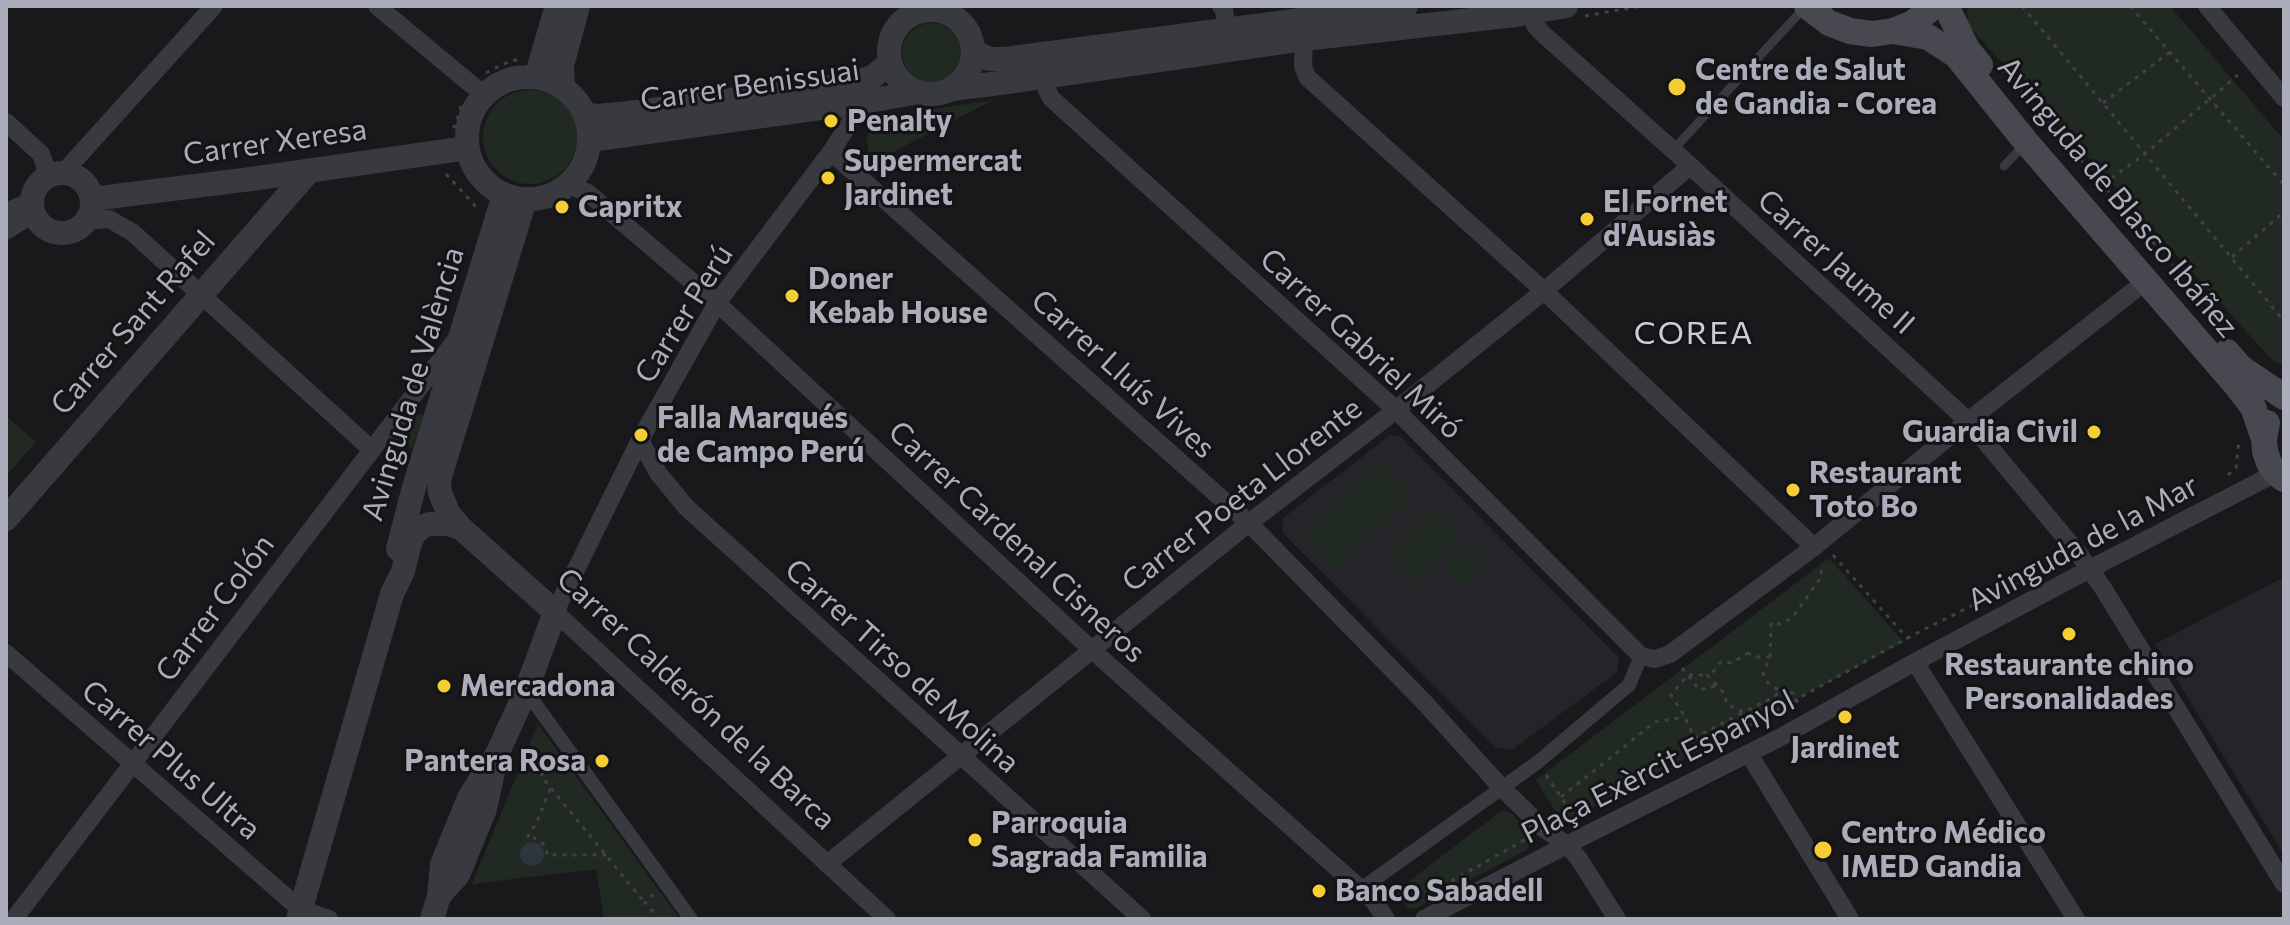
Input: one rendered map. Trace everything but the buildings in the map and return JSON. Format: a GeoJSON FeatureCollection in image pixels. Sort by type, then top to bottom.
{"type":"FeatureCollection","features":[{"type":"Feature","properties":{"kind":"main road","name":"Avinguda de Blasco Ibáñez"},"geometry":{"type":"LineString","coordinates":[[1806,6],[1829,23],[1850,31],[1872,34],[1893,31],[1928,37],[1957,56],[2026,142],[2253,407],[2251,438],[2265,451],[2280,476]]}},
{"type":"Feature","properties":{"kind":"main road"},"geometry":{"type":"LineString","coordinates":[[1893,31],[1913,23],[1934,6]]}},
{"type":"Feature","properties":{"kind":"main road","name":"Avinguda de Blasco Ibáñez"},"geometry":{"type":"LineString","coordinates":[[1946,6],[1967,49],[2097,189],[2241,368],[2284,399]]}},
{"type":"Feature","properties":{"kind":"main road"},"geometry":{"type":"LineString","coordinates":[[2251,438],[2284,399]]}},
{"type":"Feature","properties":{"kind":"street"},"geometry":{"type":"LineString","coordinates":[[6,231],[33,208],[37,188],[56,175],[214,6]]}},
{"type":"Feature","properties":{"kind":"street"},"geometry":{"type":"LineString","coordinates":[[377,6],[476,88],[517,78],[528,68],[557,6]]}},
{"type":"Feature","properties":{"kind":"street"},"geometry":{"type":"LineString","coordinates":[[563,88],[562,66],[578,6]]}},
{"type":"Feature","properties":{"kind":"street"},"geometry":{"type":"LineString","coordinates":[[1221,6],[1224,8],[1226,31]]}},
{"type":"Feature","properties":{"kind":"street"},"geometry":{"type":"LineString","coordinates":[[973,51],[989,59],[1005,59],[1406,6]]}},
{"type":"Feature","properties":{"kind":"street"},"geometry":{"type":"LineString","coordinates":[[951,89],[968,73],[972,39],[966,28],[947,13],[930,8],[914,13],[904,19],[891,38],[890,62],[896,75],[906,85],[930,94],[1304,39],[1566,6]]}},
{"type":"Feature","properties":{"kind":"street"},"geometry":{"type":"LineString","coordinates":[[2207,6],[2284,98]]}},
{"type":"Feature","properties":{"kind":"street","name":"Carrer Jaume II"},"geometry":{"type":"LineString","coordinates":[[1532,11],[1535,25],[1542,33],[1968,421],[2078,553],[2103,588],[2284,884]]}},
{"type":"Feature","properties":{"kind":"street"},"geometry":{"type":"LineString","coordinates":[[1304,39],[1303,66],[1307,77],[1818,544]]}},
{"type":"Feature","properties":{"kind":"street","name":"Carrer Benissuai"},"geometry":{"type":"LineString","coordinates":[[585,114],[630,113],[851,84],[874,76],[890,62]]}},
{"type":"Feature","properties":{"kind":"street"},"geometry":{"type":"LineString","coordinates":[[476,88],[467,148],[480,176],[491,187],[514,197],[541,199],[569,185],[584,164],[590,140],[585,114],[576,100],[563,88],[528,68]]}},
{"type":"Feature","properties":{"kind":"street","name":"Carrer Gabriel Miró"},"geometry":{"type":"LineString","coordinates":[[1041,78],[1051,98],[1396,410],[1641,656]]}},
{"type":"Feature","properties":{"kind":"street","name":"Carrer Benissuai"},"geometry":{"type":"LineString","coordinates":[[590,140],[919,92]]}},
{"type":"Feature","properties":{"kind":"street","name":"Carrer Perú"},"geometry":{"type":"LineString","coordinates":[[555,612],[640,440],[717,303],[831,152],[863,102]]}},
{"type":"Feature","properties":{"kind":"street"},"geometry":{"type":"LineString","coordinates":[[6,122],[41,154],[56,175]]}},
{"type":"Feature","properties":{"kind":"street","name":"Carrer Xeresa"},"geometry":{"type":"LineString","coordinates":[[89,210],[251,179],[467,148]]}},
{"type":"Feature","properties":{"kind":"street","name":"Carrer Lluís Vives"},"geometry":{"type":"LineString","coordinates":[[831,152],[1249,523],[1424,702],[1502,788],[1543,828],[1567,845],[1617,919]]}},
{"type":"Feature","properties":{"kind":"street","name":"Carrer Poeta Llorente"},"geometry":{"type":"LineString","coordinates":[[827,864],[1249,523],[1544,291],[1689,167]]}},
{"type":"Feature","properties":{"kind":"street","name":"Carrer Sant Rafel"},"geometry":{"type":"LineString","coordinates":[[6,519],[310,170]]}},
{"type":"Feature","properties":{"kind":"street"},"geometry":{"type":"LineString","coordinates":[[33,208],[45,228],[62,233],[72,232],[89,210],[85,184],[71,175],[56,175]]}},
{"type":"Feature","properties":{"kind":"street"},"geometry":{"type":"LineString","coordinates":[[251,179],[270,193],[271,203],[266,218]]}},
{"type":"Feature","properties":{"kind":"street","name":"Carrer Cardenal Cisneros"},"geometry":{"type":"LineString","coordinates":[[569,185],[588,193],[717,303],[1092,650],[1373,900],[1386,918]]}},
{"type":"Feature","properties":{"kind":"street","name":"Avinguda de València"},"geometry":{"type":"LineString","coordinates":[[392,594],[395,558],[462,332],[514,197]]}},
{"type":"Feature","properties":{"kind":"street","name":"Avinguda de València"},"geometry":{"type":"LineString","coordinates":[[461,528],[449,514],[440,493],[439,480],[514,197]]}},
{"type":"Feature","properties":{"kind":"street"},"geometry":{"type":"LineString","coordinates":[[6,215],[33,208]]}},
{"type":"Feature","properties":{"kind":"street"},"geometry":{"type":"LineString","coordinates":[[89,210],[132,232],[371,449]]}},
{"type":"Feature","properties":{"kind":"street"},"geometry":{"type":"LineString","coordinates":[[1361,889],[1538,762],[1629,685],[1641,656],[1655,659],[1670,654],[1818,544],[2146,281]]}},
{"type":"Feature","properties":{"kind":"street","name":"Carrer Colón"},"geometry":{"type":"LineString","coordinates":[[14,919],[462,332]]}},
{"type":"Feature","properties":{"kind":"street","name":"Carrer Tirso de Molina"},"geometry":{"type":"LineString","coordinates":[[640,440],[658,473],[686,507],[1142,919]]}},
{"type":"Feature","properties":{"kind":"street","name":"Avinguda de la Mar"},"geometry":{"type":"LineString","coordinates":[[1915,662],[2090,569],[2280,476]]}},
{"type":"Feature","properties":{"kind":"street","name":"Avinguda de València"},"geometry":{"type":"LineString","coordinates":[[299,914],[392,594],[415,533],[429,524],[461,528]]}},
{"type":"Feature","properties":{"kind":"street","name":"Carrer Calderón de la Barca"},"geometry":{"type":"LineString","coordinates":[[461,528],[887,919]]}},
{"type":"Feature","properties":{"kind":"street"},"geometry":{"type":"LineString","coordinates":[[436,908],[458,875],[485,809],[497,754],[526,691],[555,612]]}},
{"type":"Feature","properties":{"kind":"street","name":"Carrer Plus Ultra"},"geometry":{"type":"LineString","coordinates":[[6,653],[299,914]]}},
{"type":"Feature","properties":{"kind":"street"},"geometry":{"type":"LineString","coordinates":[[1915,662],[2076,919]]}},
{"type":"Feature","properties":{"kind":"street","name":"Plaça Exèrcit Espanyol"},"geometry":{"type":"LineString","coordinates":[[1424,919],[1809,723],[1915,662]]}},
{"type":"Feature","properties":{"kind":"street"},"geometry":{"type":"LineString","coordinates":[[526,691],[691,919]]}},
{"type":"Feature","properties":{"kind":"street"},"geometry":{"type":"LineString","coordinates":[[1749,754],[1850,919]]}},
{"type":"Feature","properties":{"kind":"street"},"geometry":{"type":"LineString","coordinates":[[299,914],[329,919]]}},
{"type":"Feature","properties":{"kind":"lane"},"geometry":{"type":"LineString","coordinates":[[1673,150],[1806,6]]}},
{"type":"Feature","properties":{"kind":"lane"},"geometry":{"type":"LineString","coordinates":[[2004,166],[2026,142]]}},
{"type":"Feature","properties":{"kind":"path"},"geometry":{"type":"LineString","coordinates":[[2022,6],[2284,321]]}},
{"type":"Feature","properties":{"kind":"path"},"geometry":{"type":"LineString","coordinates":[[2130,6],[2284,185]]}},
{"type":"Feature","properties":{"kind":"path"},"geometry":{"type":"LineString","coordinates":[[2103,103],[2170,52]]}},
{"type":"Feature","properties":{"kind":"path"},"geometry":{"type":"LineString","coordinates":[[2097,189],[2145,154],[2253,62]]}},
{"type":"Feature","properties":{"kind":"path"},"geometry":{"type":"LineString","coordinates":[[1996,63],[2057,135],[2097,189],[2230,331]]}},
{"type":"Feature","properties":{"kind":"path"},"geometry":{"type":"LineString","coordinates":[[450,131],[476,88],[503,64],[528,68]]}},
{"type":"Feature","properties":{"kind":"path"},"geometry":{"type":"LineString","coordinates":[[432,172],[448,174],[466,199],[484,215]]}},
{"type":"Feature","properties":{"kind":"path"},"geometry":{"type":"LineString","coordinates":[[2231,258],[2284,212]]}},
{"type":"Feature","properties":{"kind":"path"},"geometry":{"type":"LineString","coordinates":[[2223,480],[2236,468],[2240,450],[2251,438]]}},
{"type":"Feature","properties":{"kind":"path"},"geometry":{"type":"LineString","coordinates":[[1818,544],[1908,639]]}},
{"type":"Feature","properties":{"kind":"path"},"geometry":{"type":"LineString","coordinates":[[1809,723],[1793,693],[1780,691],[1768,683],[1763,673],[1770,657],[1771,623],[1779,624],[1792,618],[1822,576],[1818,544]]}},
{"type":"Feature","properties":{"kind":"path"},"geometry":{"type":"LineString","coordinates":[[1659,776],[1795,699],[2078,553]]}},
{"type":"Feature","properties":{"kind":"path"},"geometry":{"type":"LineString","coordinates":[[1770,657],[1747,653],[1732,663],[1721,662],[1707,675],[1688,675],[1671,695],[1694,738],[1780,691]]}},
{"type":"Feature","properties":{"kind":"path"},"geometry":{"type":"LineString","coordinates":[[1670,654],[1699,690],[1715,686]]}},
{"type":"Feature","properties":{"kind":"path"},"geometry":{"type":"LineString","coordinates":[[1707,675],[1725,694],[1726,702],[1744,712]]}},
{"type":"Feature","properties":{"kind":"path"},"geometry":{"type":"LineString","coordinates":[[1561,797],[1655,722],[1685,717]]}},
{"type":"Feature","properties":{"kind":"path"},"geometry":{"type":"LineString","coordinates":[[561,741],[541,776],[655,914],[655,919]]}},
{"type":"Feature","properties":{"kind":"path"},"geometry":{"type":"LineString","coordinates":[[1427,895],[1557,820],[1578,821],[1538,762]]}},
{"type":"Feature","properties":{"kind":"path"},"geometry":{"type":"LineString","coordinates":[[550,788],[527,838],[541,842],[546,847],[547,855],[606,855]]}},
{"type":"Feature","properties":{"kind":"path"},"geometry":{"type":"LineString","coordinates":[[645,903],[664,882]]}},
{"type":"Feature","properties":{"kind":"shaded area"},"geometry":{"type":"Polygon","coordinates":[[[1967,6],[2170,6],[2284,140],[2284,364],[2274,362],[1968,25],[1967,6]]]}},
{"type":"Feature","properties":{"kind":"shaded area"},"geometry":{"type":"Polygon","coordinates":[[[932,23],[953,32],[962,53],[953,74],[932,83],[911,74],[902,53],[911,32],[932,23]]]}},
{"type":"Feature","properties":{"kind":"shaded area"},"geometry":{"type":"Polygon","coordinates":[[[530,90],[548,94],[563,104],[573,119],[577,137],[573,155],[563,170],[548,180],[530,184],[512,180],[497,170],[487,155],[483,137],[487,119],[497,104],[512,94],[530,90]]]}},
{"type":"Feature","properties":{"kind":"shaded area"},"geometry":{"type":"Polygon","coordinates":[[[993,100],[872,163],[870,161],[866,139],[882,117],[993,100]]]}},
{"type":"Feature","properties":{"kind":"shaded area"},"geometry":{"type":"Polygon","coordinates":[[[414,411],[424,416],[412,448],[392,438],[414,411]]]}},
{"type":"Feature","properties":{"kind":"shaded area"},"geometry":{"type":"Polygon","coordinates":[[[6,416],[36,442],[6,476],[6,416]]]}},
{"type":"Feature","properties":{"kind":"shaded area"},"geometry":{"type":"Polygon","coordinates":[[[1390,435],[1401,437],[1619,658],[1617,672],[1512,750],[1495,747],[1283,533],[1283,518],[1390,435]]]}},
{"type":"Feature","properties":{"kind":"shaded area"},"geometry":{"type":"Polygon","coordinates":[[[1380,458],[1416,496],[1338,569],[1303,532],[1380,458]]]}},
{"type":"Feature","properties":{"kind":"shaded area"},"geometry":{"type":"Polygon","coordinates":[[[1433,508],[1462,537],[1416,583],[1387,554],[1433,508]]]}},
{"type":"Feature","properties":{"kind":"shaded area"},"geometry":{"type":"Polygon","coordinates":[[[1471,544],[1487,560],[1462,585],[1445,569],[1471,544]]]}},
{"type":"Feature","properties":{"kind":"shaded area"},"geometry":{"type":"Polygon","coordinates":[[[1829,558],[1904,642],[1563,823],[1536,780],[1829,558]]]}},
{"type":"Feature","properties":{"kind":"shaded area"},"geometry":{"type":"Polygon","coordinates":[[[2284,577],[2284,855],[2155,644],[2284,577]]]}},
{"type":"Feature","properties":{"kind":"shaded area"},"geometry":{"type":"Polygon","coordinates":[[[538,724],[680,919],[604,919],[596,869],[472,884],[538,724]]]}},
{"type":"Feature","properties":{"kind":"shaded area"},"geometry":{"type":"Polygon","coordinates":[[[1500,812],[1513,814],[1524,829],[1530,843],[1527,850],[1415,909],[1409,908],[1400,899],[1400,888],[1500,812]]]}},
{"type":"Feature","properties":{"kind":"shaded area"},"geometry":{"type":"Polygon","coordinates":[[[532,842],[541,845],[544,854],[541,863],[532,866],[523,863],[520,854],[523,845],[532,842]]]}},
{"type":"Feature","properties":{"kind":"place","name":"Centre de Salut de Gandia - Corea"},"geometry":{"type":"Point","coordinates":[1677,87]}},
{"type":"Feature","properties":{"kind":"place","name":"Penalty"},"geometry":{"type":"Point","coordinates":[831,121]}},
{"type":"Feature","properties":{"kind":"place","name":"Supermercat Jardinet"},"geometry":{"type":"Point","coordinates":[828,178]}},
{"type":"Feature","properties":{"kind":"place","name":"Capritx"},"geometry":{"type":"Point","coordinates":[562,207]}},
{"type":"Feature","properties":{"kind":"place","name":"El Fornet d'Ausiàs"},"geometry":{"type":"Point","coordinates":[1587,219]}},
{"type":"Feature","properties":{"kind":"place","name":"Doner Kebab House"},"geometry":{"type":"Point","coordinates":[792,296]}},
{"type":"Feature","properties":{"kind":"place","name":"Guardia Civil"},"geometry":{"type":"Point","coordinates":[2094,432]}},
{"type":"Feature","properties":{"kind":"place","name":"Falla Marqués de Campo Perú"},"geometry":{"type":"Point","coordinates":[641,435]}},
{"type":"Feature","properties":{"kind":"place","name":"Restaurant Toto Bo"},"geometry":{"type":"Point","coordinates":[1793,490]}},
{"type":"Feature","properties":{"kind":"place","name":"Restaurante chino Personalidades"},"geometry":{"type":"Point","coordinates":[2069,634]}},
{"type":"Feature","properties":{"kind":"place","name":"Mercadona"},"geometry":{"type":"Point","coordinates":[444,686]}},
{"type":"Feature","properties":{"kind":"place","name":"Jardinet"},"geometry":{"type":"Point","coordinates":[1845,717]}},
{"type":"Feature","properties":{"kind":"place","name":"Pantera Rosa"},"geometry":{"type":"Point","coordinates":[602,761]}},
{"type":"Feature","properties":{"kind":"place","name":"Parroquia Sagrada Familia"},"geometry":{"type":"Point","coordinates":[975,840]}},
{"type":"Feature","properties":{"kind":"place","name":"Centro Médico IMED Gandia"},"geometry":{"type":"Point","coordinates":[1823,850]}},
{"type":"Feature","properties":{"kind":"place","name":"Banco Sabadell"},"geometry":{"type":"Point","coordinates":[1319,891]}},
{"type":"Feature","properties":{"kind":"district","name":"COREA"},"geometry":{"type":"Point","coordinates":[1694,333]}}]}
